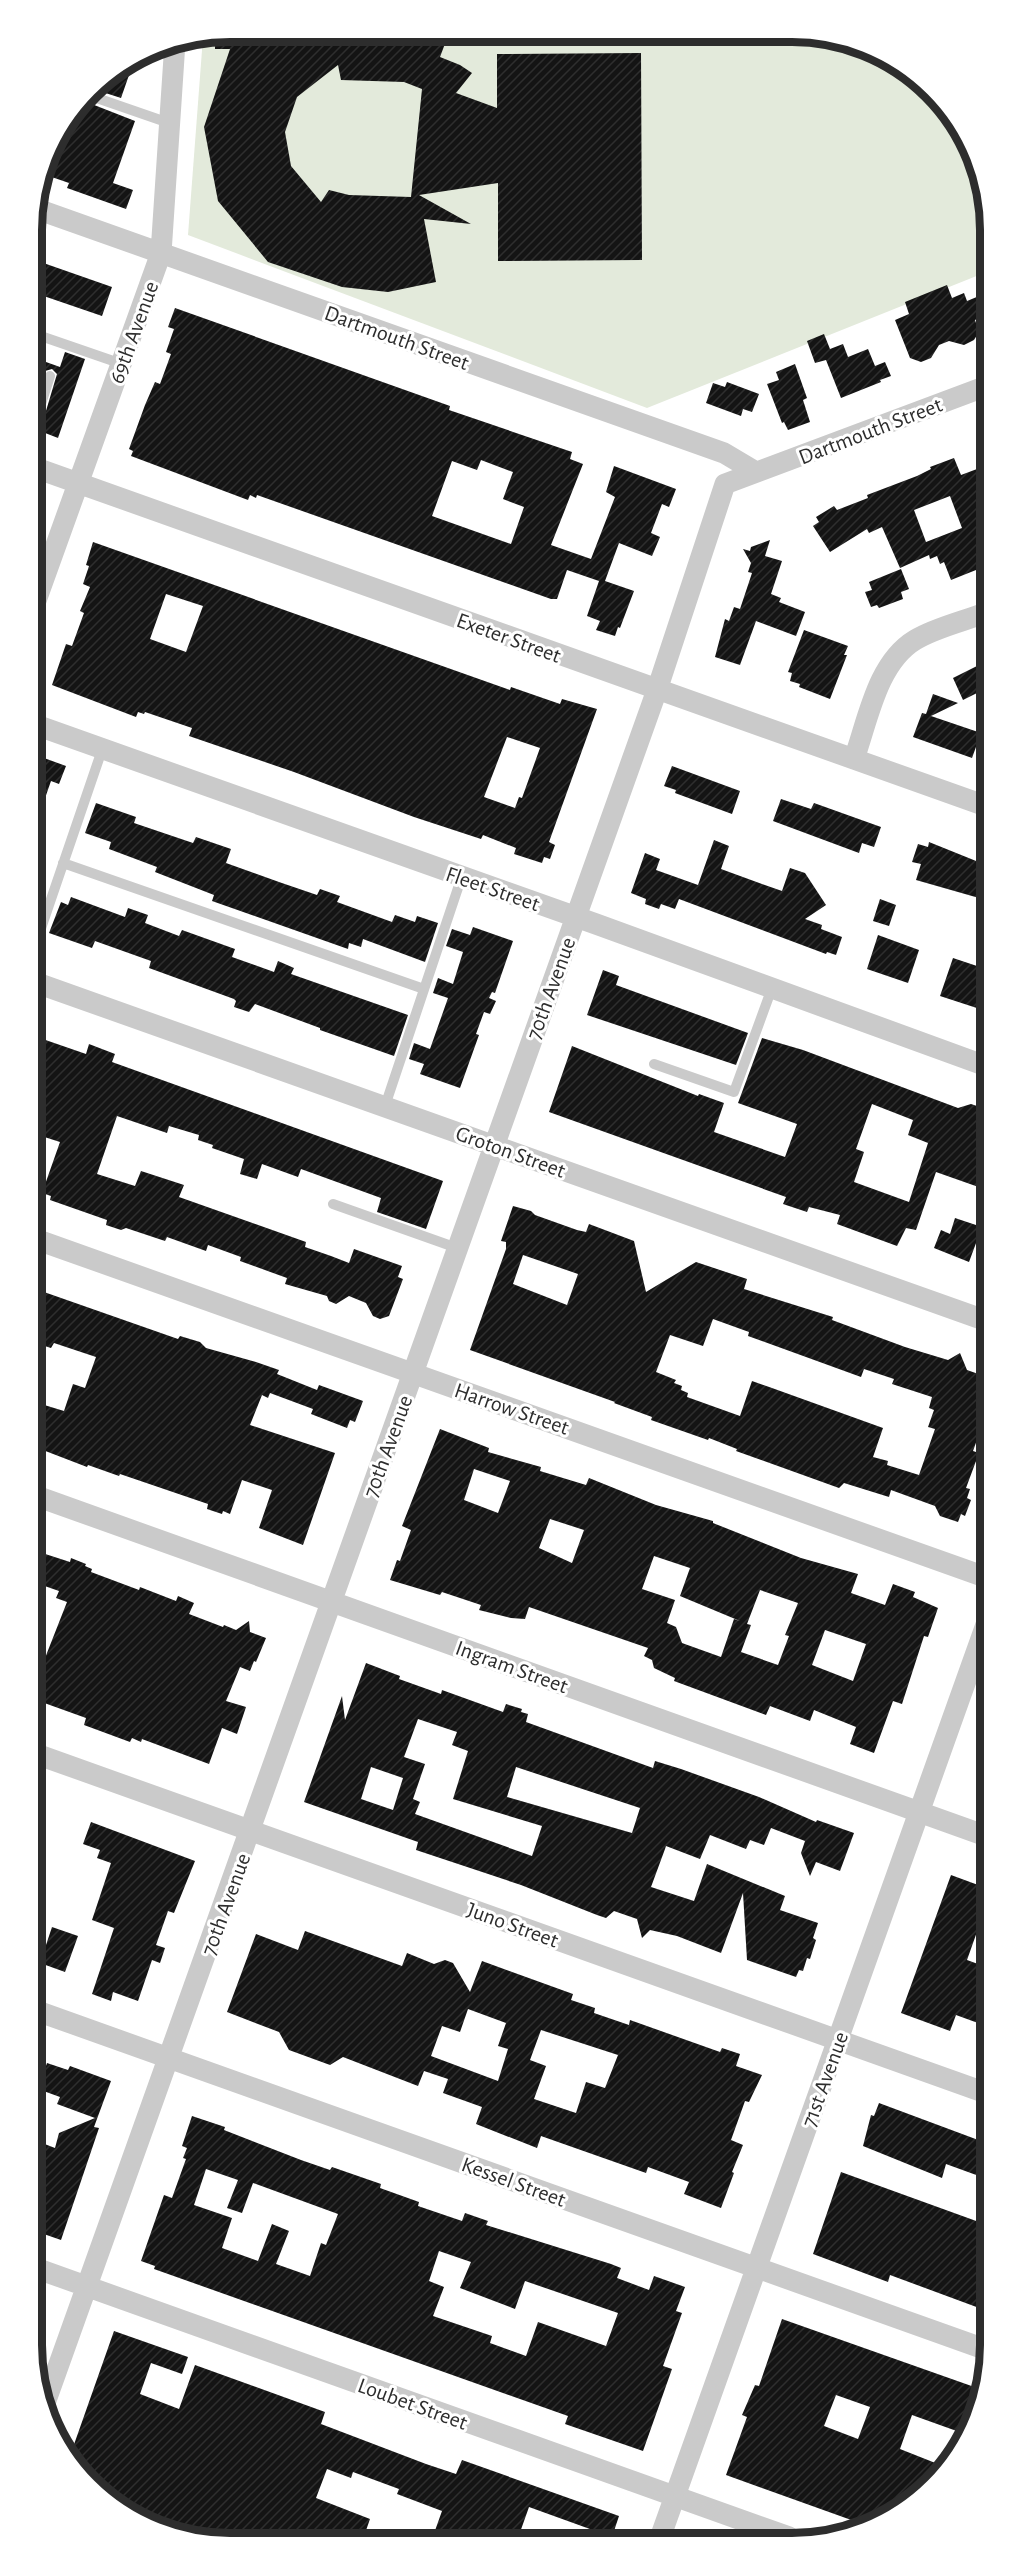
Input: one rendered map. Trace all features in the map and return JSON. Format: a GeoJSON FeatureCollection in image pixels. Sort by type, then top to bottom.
{"type":"FeatureCollection","features":[{"type":"Feature","properties":{"kind":"street","name":"69th Avenue"},"geometry":{"type":"LineString","coordinates":[[42,584],[161,253],[174,51]]}},
{"type":"Feature","properties":{"kind":"street","name":"Dartmouth Street"},"geometry":{"type":"LineString","coordinates":[[43,211],[724,453],[756,472]]}},
{"type":"Feature","properties":{"kind":"street","name":"Dartmouth Street"},"geometry":{"type":"LineString","coordinates":[[725,484],[980,388]]}},
{"type":"Feature","properties":{"kind":"street","name":"Exeter Street"},"geometry":{"type":"LineString","coordinates":[[42,470],[980,804]]}},
{"type":"Feature","properties":{"kind":"street","name":"70th Avenue"},"geometry":{"type":"LineString","coordinates":[[48,2394],[657,690],[725,484]]}},
{"type":"Feature","properties":{"kind":"street"},"geometry":{"type":"LineString","coordinates":[[854,759],[881,682],[895,658],[915,640],[980,615]]}},
{"type":"Feature","properties":{"kind":"street","name":"Fleet Street"},"geometry":{"type":"LineString","coordinates":[[42,727],[462,876],[980,1064]]}},
{"type":"Feature","properties":{"kind":"street","name":"Groton Street"},"geometry":{"type":"LineString","coordinates":[[42,985],[980,1318]]}},
{"type":"Feature","properties":{"kind":"street","name":"Harrow Street"},"geometry":{"type":"LineString","coordinates":[[42,1242],[980,1575]]}},
{"type":"Feature","properties":{"kind":"street","name":"Ingram Street"},"geometry":{"type":"LineString","coordinates":[[42,1498],[980,1834]]}},
{"type":"Feature","properties":{"kind":"street","name":"71st Avenue"},"geometry":{"type":"LineString","coordinates":[[662,2533],[980,1641]]}},
{"type":"Feature","properties":{"kind":"street","name":"Juno Street"},"geometry":{"type":"LineString","coordinates":[[42,1756],[980,2091]]}},
{"type":"Feature","properties":{"kind":"street","name":"Kessel Street"},"geometry":{"type":"LineString","coordinates":[[42,2013],[980,2347]]}},
{"type":"Feature","properties":{"kind":"street","name":"Loubet Street"},"geometry":{"type":"LineString","coordinates":[[42,2270],[778,2533]]}},
{"type":"Feature","properties":{"kind":"lane"},"geometry":{"type":"LineString","coordinates":[[96,98],[169,123]]}},
{"type":"Feature","properties":{"kind":"lane"},"geometry":{"type":"LineString","coordinates":[[42,336],[122,364]]}},
{"type":"Feature","properties":{"kind":"lane"},"geometry":{"type":"LineString","coordinates":[[42,401],[50,376]]}},
{"type":"Feature","properties":{"kind":"lane"},"geometry":{"type":"LineString","coordinates":[[42,925],[102,750]]}},
{"type":"Feature","properties":{"kind":"lane"},"geometry":{"type":"LineString","coordinates":[[63,863],[424,989]]}},
{"type":"Feature","properties":{"kind":"lane"},"geometry":{"type":"LineString","coordinates":[[385,1106],[462,876]]}},
{"type":"Feature","properties":{"kind":"lane"},"geometry":{"type":"LineString","coordinates":[[654,1064],[734,1092],[772,988]]}},
{"type":"Feature","properties":{"kind":"lane"},"geometry":{"type":"LineString","coordinates":[[333,1204],[457,1248]]}},
{"type":"Feature","properties":{"kind":"green space"},"geometry":{"type":"Polygon","coordinates":[[[217,42],[805,42],[853,52],[875,61],[907,81],[941,115],[966,158],[974,181],[980,230],[980,275],[647,408],[188,235],[202,44],[217,42]]]}},
{"type":"Feature","properties":{"kind":"building"},"geometry":{"type":"Polygon","coordinates":[[[215,42],[217,42],[446,42],[440,57],[472,73],[456,93],[497,108],[497,54],[641,53],[642,260],[498,261],[498,183],[419,195],[471,224],[424,219],[436,282],[388,292],[342,287],[268,262],[218,201],[204,127],[230,49],[215,49],[215,42]],[[338,65],[297,97],[285,132],[291,166],[321,202],[329,190],[349,195],[411,197],[422,89],[404,82],[341,80],[338,65]]]}},
{"type":"Feature","properties":{"kind":"building"},"geometry":{"type":"Polygon","coordinates":[[[131,70],[121,98],[103,92],[131,70]]]}},
{"type":"Feature","properties":{"kind":"building"},"geometry":{"type":"Polygon","coordinates":[[[91,104],[135,121],[113,183],[133,190],[126,209],[67,188],[69,183],[50,176],[61,147],[74,125],[91,104]]]}},
{"type":"Feature","properties":{"kind":"building"},"geometry":{"type":"Polygon","coordinates":[[[42,262],[112,287],[102,316],[42,295],[42,262]]]}},
{"type":"Feature","properties":{"kind":"building"},"geometry":{"type":"Polygon","coordinates":[[[947,285],[952,298],[964,293],[967,301],[980,296],[980,318],[975,320],[979,332],[974,340],[964,345],[949,341],[939,345],[931,358],[921,362],[910,358],[895,320],[909,314],[905,302],[947,285]]]}},
{"type":"Feature","properties":{"kind":"building"},"geometry":{"type":"Polygon","coordinates":[[[175,308],[450,406],[449,410],[572,452],[570,459],[583,464],[551,545],[591,559],[615,497],[606,492],[614,466],[676,489],[669,507],[662,504],[651,533],[660,537],[652,556],[619,543],[605,581],[634,591],[615,636],[596,630],[600,621],[587,616],[599,581],[567,570],[557,599],[551,599],[257,495],[256,498],[250,495],[248,500],[131,456],[133,451],[129,449],[145,405],[155,382],[160,384],[171,354],[166,352],[174,329],[168,327],[175,308]],[[481,460],[477,470],[452,461],[432,516],[511,544],[524,507],[503,499],[513,472],[481,460]]]}},
{"type":"Feature","properties":{"kind":"building"},"geometry":{"type":"Polygon","coordinates":[[[824,334],[830,349],[843,344],[848,357],[868,349],[875,366],[885,362],[891,376],[841,398],[826,360],[815,363],[807,341],[824,334]]]}},
{"type":"Feature","properties":{"kind":"building"},"geometry":{"type":"Polygon","coordinates":[[[65,352],[85,359],[58,438],[42,432],[42,424],[57,374],[52,369],[45,371],[42,379],[42,361],[60,367],[65,352]]]}},
{"type":"Feature","properties":{"kind":"building"},"geometry":{"type":"Polygon","coordinates":[[[795,364],[807,398],[803,400],[810,422],[788,430],[784,422],[782,423],[767,384],[779,380],[776,372],[795,364]]]}},
{"type":"Feature","properties":{"kind":"building"},"geometry":{"type":"Polygon","coordinates":[[[727,382],[759,394],[752,412],[743,409],[741,416],[706,403],[713,383],[725,387],[727,382]]]}},
{"type":"Feature","properties":{"kind":"building"},"geometry":{"type":"Polygon","coordinates":[[[954,458],[961,475],[980,468],[980,568],[951,580],[944,562],[940,564],[937,556],[930,559],[929,555],[900,568],[882,527],[869,533],[867,529],[830,552],[813,526],[819,522],[816,517],[834,506],[837,510],[931,469],[930,467],[954,458]],[[950,496],[914,510],[926,542],[962,528],[950,496]]]}},
{"type":"Feature","properties":{"kind":"building"},"geometry":{"type":"Polygon","coordinates":[[[770,540],[765,556],[782,561],[771,594],[781,598],[779,602],[805,612],[796,636],[756,621],[740,665],[715,657],[725,619],[729,621],[734,607],[740,609],[752,573],[748,572],[751,563],[743,549],[750,551],[751,547],[770,540]]]}},
{"type":"Feature","properties":{"kind":"building"},"geometry":{"type":"Polygon","coordinates":[[[93,542],[510,690],[511,687],[560,704],[562,699],[597,709],[549,842],[555,845],[550,859],[544,857],[542,863],[514,854],[516,848],[483,835],[481,839],[414,817],[189,736],[192,728],[145,712],[144,714],[138,712],[136,717],[52,685],[66,644],[72,646],[84,613],[80,611],[90,587],[83,584],[89,566],[86,565],[93,542]],[[166,594],[150,639],[186,652],[203,606],[166,594]],[[507,737],[484,797],[515,808],[519,797],[522,798],[540,748],[507,737]]]}},
{"type":"Feature","properties":{"kind":"building"},"geometry":{"type":"Polygon","coordinates":[[[901,569],[909,589],[901,592],[903,599],[879,608],[877,605],[871,607],[865,592],[872,590],[869,582],[901,569]]]}},
{"type":"Feature","properties":{"kind":"building"},"geometry":{"type":"Polygon","coordinates":[[[804,630],[848,646],[844,655],[847,655],[830,699],[790,681],[792,673],[788,672],[804,630]]]}},
{"type":"Feature","properties":{"kind":"building"},"geometry":{"type":"Polygon","coordinates":[[[980,664],[980,692],[963,700],[953,678],[980,664]]]}},
{"type":"Feature","properties":{"kind":"building"},"geometry":{"type":"Polygon","coordinates":[[[933,694],[958,703],[931,716],[980,733],[972,758],[913,737],[922,713],[926,714],[933,694]]]}},
{"type":"Feature","properties":{"kind":"building"},"geometry":{"type":"Polygon","coordinates":[[[42,757],[66,766],[59,784],[51,781],[42,807],[42,757]]]}},
{"type":"Feature","properties":{"kind":"building"},"geometry":{"type":"Polygon","coordinates":[[[672,766],[740,791],[732,814],[675,793],[676,790],[664,786],[672,766]]]}},
{"type":"Feature","properties":{"kind":"building"},"geometry":{"type":"Polygon","coordinates":[[[781,799],[811,809],[814,803],[881,827],[874,847],[862,843],[859,853],[773,821],[781,799]]]}},
{"type":"Feature","properties":{"kind":"building"},"geometry":{"type":"Polygon","coordinates":[[[96,803],[136,817],[134,823],[193,843],[196,837],[231,849],[226,863],[317,895],[320,889],[340,896],[337,902],[392,922],[395,915],[415,922],[417,916],[438,923],[425,962],[363,939],[361,947],[349,943],[348,949],[212,901],[214,895],[155,872],[157,867],[109,849],[111,842],[85,833],[96,803]]]}},
{"type":"Feature","properties":{"kind":"building"},"geometry":{"type":"Polygon","coordinates":[[[714,840],[729,846],[721,869],[762,884],[782,891],[790,868],[805,873],[826,905],[805,919],[822,925],[821,929],[842,937],[836,955],[827,952],[826,954],[679,899],[675,909],[661,904],[659,909],[645,904],[646,899],[631,893],[645,853],[660,859],[656,870],[698,885],[714,840]]]}},
{"type":"Feature","properties":{"kind":"building"},"geometry":{"type":"Polygon","coordinates":[[[929,842],[980,863],[979,898],[916,880],[921,864],[912,862],[918,844],[928,847],[929,842]]]}},
{"type":"Feature","properties":{"kind":"building"},"geometry":{"type":"Polygon","coordinates":[[[71,897],[125,917],[128,908],[148,915],[145,923],[179,936],[182,930],[235,949],[232,957],[274,972],[278,961],[294,968],[291,974],[408,1015],[394,1056],[255,1004],[249,1012],[234,1007],[236,1001],[234,999],[149,968],[151,961],[95,941],[92,948],[49,933],[61,902],[68,905],[71,897]]]}},
{"type":"Feature","properties":{"kind":"building"},"geometry":{"type":"Polygon","coordinates":[[[880,899],[896,905],[889,926],[873,921],[880,899]]]}},
{"type":"Feature","properties":{"kind":"building"},"geometry":{"type":"Polygon","coordinates":[[[473,927],[513,941],[495,993],[492,992],[489,998],[496,1001],[490,1014],[484,1012],[476,1034],[479,1035],[460,1088],[420,1074],[424,1064],[409,1059],[414,1043],[430,1049],[448,998],[433,993],[438,978],[453,984],[463,952],[446,946],[452,929],[470,935],[473,927]]]}},
{"type":"Feature","properties":{"kind":"building"},"geometry":{"type":"Polygon","coordinates":[[[878,935],[919,950],[908,983],[867,969],[878,935]]]}},
{"type":"Feature","properties":{"kind":"building"},"geometry":{"type":"Polygon","coordinates":[[[953,958],[980,967],[980,1009],[940,996],[953,958]]]}},
{"type":"Feature","properties":{"kind":"building"},"geometry":{"type":"Polygon","coordinates":[[[603,970],[619,976],[616,985],[748,1033],[736,1065],[587,1015],[603,970]]]}},
{"type":"Feature","properties":{"kind":"building"},"geometry":{"type":"Polygon","coordinates":[[[762,1038],[803,1050],[958,1108],[971,1104],[980,1107],[980,1188],[936,1172],[916,1230],[906,1228],[897,1246],[837,1224],[840,1215],[809,1207],[807,1212],[783,1204],[786,1197],[549,1112],[572,1046],[698,1096],[699,1094],[724,1103],[714,1132],[785,1157],[797,1124],[738,1103],[762,1038]],[[872,1104],[856,1149],[864,1152],[854,1182],[909,1202],[928,1143],[908,1135],[913,1120],[872,1104]]]}},
{"type":"Feature","properties":{"kind":"building"},"geometry":{"type":"Polygon","coordinates":[[[42,1039],[86,1054],[89,1044],[115,1054],[112,1062],[443,1181],[426,1229],[377,1212],[381,1198],[301,1169],[298,1177],[262,1164],[257,1179],[240,1174],[244,1159],[212,1148],[213,1145],[198,1140],[199,1135],[169,1126],[167,1133],[117,1116],[97,1174],[135,1186],[141,1171],[184,1185],[179,1197],[306,1242],[305,1247],[349,1263],[354,1249],[402,1266],[398,1277],[403,1279],[389,1316],[380,1319],[373,1316],[366,1303],[349,1296],[336,1304],[329,1301],[327,1296],[285,1284],[287,1278],[240,1261],[241,1257],[208,1245],[206,1251],[167,1237],[165,1241],[126,1228],[121,1230],[106,1225],[107,1220],[50,1200],[51,1196],[42,1193],[60,1142],[42,1136],[42,1039]]]}},
{"type":"Feature","properties":{"kind":"building"},"geometry":{"type":"Polygon","coordinates":[[[513,1206],[577,1230],[586,1232],[589,1224],[634,1241],[646,1292],[696,1262],[747,1279],[744,1289],[833,1317],[832,1320],[905,1347],[948,1360],[960,1353],[967,1370],[980,1375],[980,1432],[973,1451],[979,1453],[966,1488],[970,1489],[967,1498],[971,1500],[965,1516],[961,1514],[958,1522],[940,1516],[935,1506],[891,1490],[889,1497],[844,1483],[839,1488],[736,1451],[737,1449],[709,1438],[708,1440],[651,1420],[652,1417],[615,1402],[470,1350],[506,1249],[506,1242],[501,1241],[513,1206]],[[523,1255],[513,1284],[567,1305],[578,1274],[523,1255]],[[713,1319],[703,1346],[670,1335],[656,1372],[676,1380],[674,1383],[682,1386],[681,1390],[688,1393],[687,1397],[740,1416],[752,1381],[883,1428],[873,1457],[888,1461],[887,1465],[919,1475],[935,1429],[928,1427],[934,1410],[929,1408],[932,1397],[892,1384],[894,1379],[864,1369],[861,1377],[748,1336],[749,1332],[713,1319]]]}},
{"type":"Feature","properties":{"kind":"building"},"geometry":{"type":"Polygon","coordinates":[[[955,1218],[980,1226],[969,1262],[934,1248],[941,1230],[950,1234],[955,1218]]]}},
{"type":"Feature","properties":{"kind":"building"},"geometry":{"type":"Polygon","coordinates":[[[44,1292],[178,1339],[180,1336],[200,1342],[206,1348],[279,1370],[277,1374],[317,1390],[319,1385],[363,1401],[355,1422],[350,1420],[347,1428],[311,1414],[313,1409],[270,1393],[268,1398],[262,1395],[250,1425],[335,1453],[303,1545],[259,1528],[272,1490],[242,1480],[230,1514],[223,1511],[222,1514],[207,1509],[208,1504],[120,1474],[119,1476],[88,1465],[87,1467],[42,1450],[42,1404],[64,1411],[73,1384],[85,1388],[96,1357],[54,1343],[51,1348],[42,1345],[44,1292]]]}},
{"type":"Feature","properties":{"kind":"building"},"geometry":{"type":"Polygon","coordinates":[[[440,1429],[489,1448],[488,1452],[541,1467],[540,1471],[586,1485],[589,1478],[656,1505],[713,1521],[713,1523],[801,1558],[858,1574],[851,1593],[885,1605],[893,1584],[915,1592],[913,1597],[938,1608],[928,1637],[924,1636],[902,1704],[893,1701],[874,1753],[850,1744],[856,1727],[814,1710],[810,1721],[770,1706],[766,1715],[674,1681],[675,1678],[654,1668],[652,1660],[644,1656],[648,1648],[529,1607],[525,1619],[511,1618],[479,1610],[481,1605],[442,1592],[440,1595],[390,1580],[397,1560],[400,1561],[411,1530],[402,1526],[440,1429]],[[474,1469],[464,1500],[498,1513],[510,1481],[474,1469]],[[550,1519],[539,1548],[572,1563],[584,1530],[550,1519]],[[654,1556],[642,1589],[675,1600],[667,1623],[676,1627],[682,1643],[721,1657],[734,1619],[740,1621],[680,1596],[690,1568],[654,1556]],[[760,1590],[747,1624],[751,1625],[741,1652],[778,1665],[789,1636],[785,1635],[798,1603],[760,1590]],[[825,1630],[812,1665],[853,1681],[866,1644],[825,1630]]]}},
{"type":"Feature","properties":{"kind":"building"},"geometry":{"type":"Polygon","coordinates":[[[42,1553],[70,1562],[71,1558],[86,1564],[85,1566],[92,1569],[91,1572],[139,1590],[140,1587],[176,1601],[178,1596],[194,1603],[189,1614],[223,1627],[224,1625],[236,1630],[249,1621],[250,1632],[266,1638],[250,1671],[240,1667],[226,1701],[246,1707],[237,1734],[222,1728],[209,1764],[142,1739],[141,1742],[132,1738],[130,1742],[84,1725],[86,1718],[42,1702],[42,1657],[45,1658],[67,1602],[56,1598],[59,1591],[42,1585],[42,1553]]]}},
{"type":"Feature","properties":{"kind":"building"},"geometry":{"type":"Polygon","coordinates":[[[366,1663],[400,1676],[399,1679],[441,1694],[442,1690],[503,1712],[506,1704],[522,1709],[521,1712],[528,1714],[526,1722],[653,1768],[655,1761],[681,1769],[759,1797],[816,1822],[817,1820],[854,1833],[840,1871],[816,1862],[810,1876],[801,1853],[805,1841],[771,1828],[764,1845],[750,1840],[746,1849],[710,1835],[700,1859],[666,1846],[651,1887],[694,1901],[707,1864],[785,1896],[780,1910],[818,1923],[810,1959],[807,1958],[803,1971],[799,1970],[796,1977],[747,1960],[743,1893],[721,1953],[677,1936],[650,1930],[642,1938],[637,1919],[614,1911],[606,1918],[597,1915],[521,1885],[416,1850],[418,1842],[304,1802],[342,1696],[345,1720],[366,1663]],[[418,1719],[404,1757],[425,1764],[413,1799],[420,1802],[415,1814],[532,1856],[542,1826],[453,1799],[468,1751],[452,1745],[457,1732],[418,1719]],[[371,1767],[361,1799],[393,1810],[403,1778],[371,1767]],[[516,1767],[507,1797],[632,1833],[640,1808],[516,1767]]]}},
{"type":"Feature","properties":{"kind":"building"},"geometry":{"type":"Polygon","coordinates":[[[91,1822],[195,1861],[174,1913],[168,1911],[156,1945],[165,1948],[160,1963],[152,1960],[138,2001],[113,1992],[111,2001],[92,1994],[114,1928],[92,1920],[111,1863],[97,1858],[100,1850],[83,1844],[91,1822]]]}},
{"type":"Feature","properties":{"kind":"building"},"geometry":{"type":"Polygon","coordinates":[[[951,1875],[980,1886],[980,1923],[967,1960],[980,1965],[980,2024],[956,2015],[950,2031],[901,2013],[951,1875]]]}},
{"type":"Feature","properties":{"kind":"building"},"geometry":{"type":"Polygon","coordinates":[[[52,1927],[78,1936],[65,1972],[42,1964],[52,1927]]]}},
{"type":"Feature","properties":{"kind":"building"},"geometry":{"type":"Polygon","coordinates":[[[305,1931],[402,1966],[407,1953],[434,1964],[445,1960],[453,1963],[470,1992],[482,1961],[573,1994],[571,2000],[595,2008],[594,2013],[629,2025],[630,2020],[720,2052],[722,2048],[740,2054],[736,2066],[762,2075],[749,2102],[745,2101],[731,2140],[743,2145],[721,2208],[684,2194],[689,2182],[648,2167],[646,2173],[541,2136],[537,2148],[476,2124],[482,2107],[443,2093],[448,2079],[424,2071],[418,2086],[343,2057],[330,2065],[289,2050],[279,2032],[227,2012],[256,1934],[298,1950],[305,1931]],[[468,2009],[460,2032],[442,2026],[431,2056],[498,2081],[508,2049],[498,2046],[506,2023],[468,2009]],[[541,2030],[530,2060],[546,2066],[534,2099],[576,2113],[586,2082],[605,2088],[618,2055],[541,2030]]]}},
{"type":"Feature","properties":{"kind":"building"},"geometry":{"type":"Polygon","coordinates":[[[47,2063],[68,2070],[70,2066],[111,2081],[94,2127],[99,2128],[61,2240],[42,2233],[42,2143],[55,2148],[59,2133],[95,2118],[57,2104],[60,2097],[42,2090],[42,2077],[47,2063]]]}},
{"type":"Feature","properties":{"kind":"building"},"geometry":{"type":"Polygon","coordinates":[[[879,2103],[980,2141],[980,2176],[946,2164],[942,2178],[863,2146],[871,2115],[874,2116],[879,2103]]]}},
{"type":"Feature","properties":{"kind":"building"},"geometry":{"type":"Polygon","coordinates":[[[192,2116],[225,2127],[224,2130],[301,2160],[330,2170],[332,2167],[381,2184],[380,2188],[419,2202],[418,2206],[462,2221],[465,2213],[488,2221],[486,2225],[611,2264],[621,2268],[617,2278],[649,2290],[654,2276],[685,2287],[676,2311],[682,2313],[663,2366],[672,2369],[643,2451],[565,2424],[568,2416],[154,2269],[155,2266],[141,2261],[164,2195],[172,2198],[186,2159],[183,2158],[187,2148],[182,2146],[192,2116]],[[206,2169],[194,2205],[232,2218],[222,2248],[258,2261],[272,2224],[289,2231],[276,2264],[310,2276],[321,2243],[326,2245],[338,2214],[253,2183],[242,2213],[227,2208],[238,2180],[206,2169]],[[439,2251],[429,2281],[444,2287],[433,2316],[492,2336],[490,2343],[526,2356],[538,2322],[606,2346],[618,2313],[525,2281],[515,2309],[460,2288],[471,2262],[439,2251]]]}},
{"type":"Feature","properties":{"kind":"building"},"geometry":{"type":"Polygon","coordinates":[[[841,2172],[980,2222],[980,2308],[890,2275],[888,2282],[813,2254],[841,2172]]]}},
{"type":"Feature","properties":{"kind":"building"},"geometry":{"type":"Polygon","coordinates":[[[782,2319],[975,2387],[970,2406],[959,2432],[912,2415],[900,2449],[938,2464],[925,2478],[897,2501],[856,2522],[726,2475],[747,2417],[742,2415],[755,2385],[759,2386],[782,2319]],[[836,2395],[824,2426],[858,2439],[870,2407],[836,2395]]]}},
{"type":"Feature","properties":{"kind":"building"},"geometry":{"type":"Polygon","coordinates":[[[114,2331],[188,2357],[182,2374],[151,2363],[140,2394],[179,2409],[195,2365],[325,2412],[321,2424],[426,2464],[456,2474],[462,2460],[619,2516],[613,2533],[601,2533],[529,2507],[520,2533],[434,2533],[442,2511],[397,2494],[399,2489],[353,2472],[351,2478],[327,2469],[316,2498],[370,2519],[365,2533],[217,2533],[169,2523],[125,2501],[126,2498],[118,2495],[97,2478],[73,2448],[114,2331]]]}}]}
